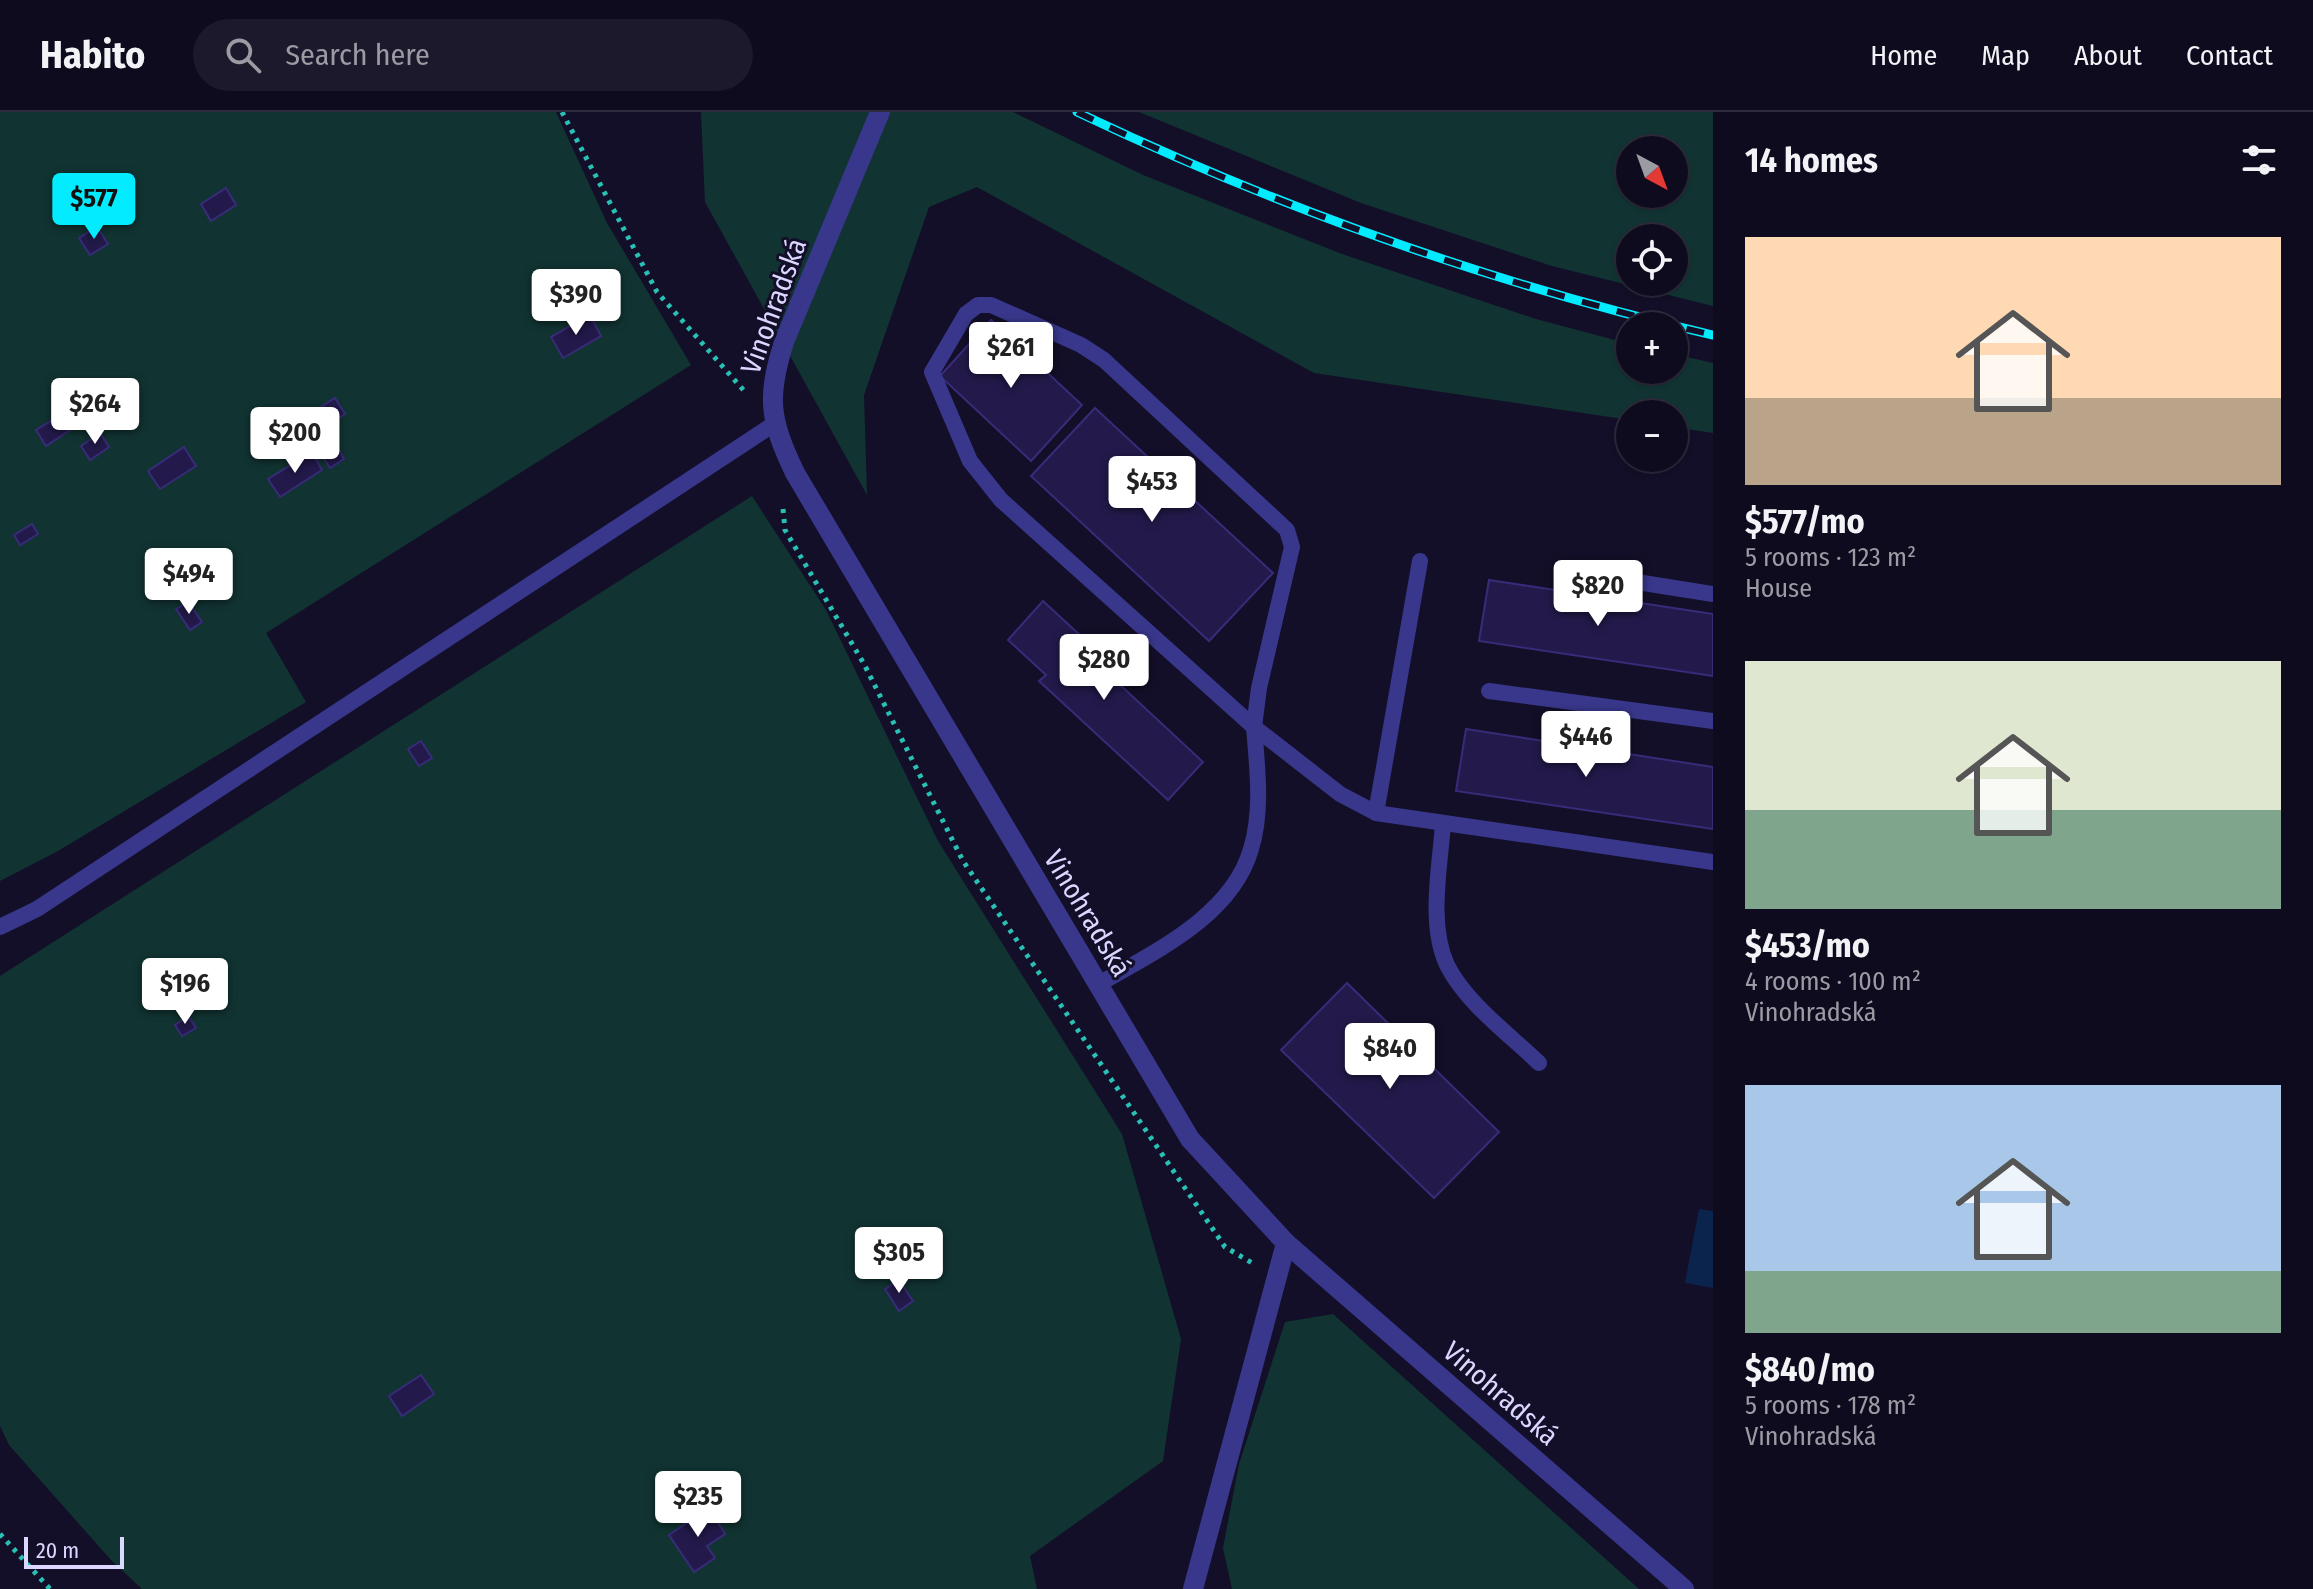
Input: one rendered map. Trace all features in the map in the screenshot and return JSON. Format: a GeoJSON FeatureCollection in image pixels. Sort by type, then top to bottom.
{"type":"FeatureCollection","features":[{"type":"Feature","properties":{"kind":"street","name":"Vinohradská"},"geometry":{"type":"LineString","coordinates":[[880,112],[784,342],[771,390],[774,424],[795,473],[1190,1139],[1286,1243],[1684,1589]]}},
{"type":"Feature","properties":{"kind":"street"},"geometry":{"type":"LineString","coordinates":[[1193,1589],[1286,1243]]}},
{"type":"Feature","properties":{"kind":"lane"},"geometry":{"type":"LineString","coordinates":[[1099,984],[1193,925],[1211,910],[1243,868],[1257,820],[1254,727],[1259,688],[1292,547],[1287,530],[1092,351],[991,305],[972,308],[932,372],[962,446],[978,474],[1001,500],[1254,727],[1340,794],[1376,813],[1713,862]]}},
{"type":"Feature","properties":{"kind":"lane"},"geometry":{"type":"LineString","coordinates":[[0,927],[37,909],[774,424]]}},
{"type":"Feature","properties":{"kind":"lane"},"geometry":{"type":"LineString","coordinates":[[1376,813],[1420,561]]}},
{"type":"Feature","properties":{"kind":"lane"},"geometry":{"type":"LineString","coordinates":[[1574,572],[1713,594]]}},
{"type":"Feature","properties":{"kind":"lane"},"geometry":{"type":"LineString","coordinates":[[1489,691],[1713,721]]}},
{"type":"Feature","properties":{"kind":"lane"},"geometry":{"type":"LineString","coordinates":[[1443,824],[1438,924],[1446,963],[1474,999],[1539,1063]]}},
{"type":"Feature","properties":{"kind":"path"},"geometry":{"type":"LineString","coordinates":[[562,112],[657,292],[774,424]]}},
{"type":"Feature","properties":{"kind":"path"},"geometry":{"type":"LineString","coordinates":[[782,500],[785,530],[864,664],[963,861],[1225,1247],[1277,1276]]}},
{"type":"Feature","properties":{"kind":"path"},"geometry":{"type":"LineString","coordinates":[[0,1534],[50,1589]]}},
{"type":"Feature","properties":{"kind":"green space"},"geometry":{"type":"Polygon","coordinates":[[[0,112],[556,112],[607,223],[691,365],[266,633],[306,702],[58,851],[0,881],[0,112]]]}},
{"type":"Feature","properties":{"kind":"green space"},"geometry":{"type":"Polygon","coordinates":[[[701,112],[1013,112],[1143,175],[1342,254],[1536,319],[1616,340],[1616,384],[1688,384],[1688,357],[1713,363],[1713,433],[1688,429],[1688,400],[1616,400],[1616,418],[1314,373],[977,187],[929,207],[864,395],[867,495],[705,202],[701,112]]]}},
{"type":"Feature","properties":{"kind":"green space"},"geometry":{"type":"Polygon","coordinates":[[[1139,112],[1713,112],[1713,306],[1673,296],[1688,296],[1688,224],[1616,224],[1616,282],[1552,266],[1361,203],[1139,112]]]}},
{"type":"Feature","properties":{"kind":"green space"},"geometry":{"type":"Polygon","coordinates":[[[752,496],[826,610],[938,841],[1122,1134],[1181,1339],[1163,1461],[1030,1556],[1037,1589],[142,1589],[111,1560],[9,1445],[0,1426],[0,976],[752,496]]]}},
{"type":"Feature","properties":{"kind":"green space"},"geometry":{"type":"Polygon","coordinates":[[[1333,1314],[1639,1589],[1232,1589],[1223,1548],[1239,1464],[1285,1322],[1333,1314]]]}},
{"type":"Feature","properties":{"kind":"water"},"geometry":{"type":"Polygon","coordinates":[[[1699,1209],[1713,1211],[1713,1288],[1685,1283],[1699,1209]]]}},
{"type":"Feature","properties":{"kind":"building"},"geometry":{"type":"Polygon","coordinates":[[[226,188],[236,205],[211,221],[201,204],[226,188]]]}},
{"type":"Feature","properties":{"kind":"building"},"geometry":{"type":"Polygon","coordinates":[[[97,227],[108,244],[90,255],[79,238],[97,227]]]}},
{"type":"Feature","properties":{"kind":"building"},"geometry":{"type":"Polygon","coordinates":[[[590,315],[601,336],[563,358],[551,337],[590,315]]]}},
{"type":"Feature","properties":{"kind":"building"},"geometry":{"type":"Polygon","coordinates":[[[991,320],[1082,405],[1031,461],[940,376],[991,320]]]}},
{"type":"Feature","properties":{"kind":"building"},"geometry":{"type":"Polygon","coordinates":[[[335,398],[345,414],[329,424],[319,408],[335,398]]]}},
{"type":"Feature","properties":{"kind":"building"},"geometry":{"type":"Polygon","coordinates":[[[1095,408],[1273,573],[1209,641],[1031,476],[1095,408]]]}},
{"type":"Feature","properties":{"kind":"building"},"geometry":{"type":"Polygon","coordinates":[[[64,413],[73,428],[46,446],[36,430],[64,413]]]}},
{"type":"Feature","properties":{"kind":"building"},"geometry":{"type":"Polygon","coordinates":[[[100,433],[109,447],[90,460],[81,446],[100,433]]]}},
{"type":"Feature","properties":{"kind":"building"},"geometry":{"type":"Polygon","coordinates":[[[336,445],[344,459],[330,468],[321,454],[336,445]]]}},
{"type":"Feature","properties":{"kind":"building"},"geometry":{"type":"Polygon","coordinates":[[[184,447],[196,466],[160,489],[148,471],[184,447]]]}},
{"type":"Feature","properties":{"kind":"building"},"geometry":{"type":"Polygon","coordinates":[[[312,452],[322,470],[280,497],[268,479],[312,452]]]}},
{"type":"Feature","properties":{"kind":"building"},"geometry":{"type":"Polygon","coordinates":[[[32,524],[38,534],[20,545],[14,535],[32,524]]]}},
{"type":"Feature","properties":{"kind":"building"},"geometry":{"type":"Polygon","coordinates":[[[1489,580],[1713,614],[1713,676],[1479,641],[1489,580]]]}},
{"type":"Feature","properties":{"kind":"building"},"geometry":{"type":"Polygon","coordinates":[[[1043,601],[1081,636],[1075,643],[1203,762],[1168,800],[1039,681],[1046,675],[1008,640],[1043,601]]]}},
{"type":"Feature","properties":{"kind":"building"},"geometry":{"type":"Polygon","coordinates":[[[188,602],[202,622],[190,630],[176,609],[188,602]]]}},
{"type":"Feature","properties":{"kind":"building"},"geometry":{"type":"Polygon","coordinates":[[[1466,729],[1713,767],[1713,829],[1456,791],[1466,729]]]}},
{"type":"Feature","properties":{"kind":"building"},"geometry":{"type":"Polygon","coordinates":[[[421,741],[432,758],[419,766],[408,749],[421,741]]]}},
{"type":"Feature","properties":{"kind":"building"},"geometry":{"type":"Polygon","coordinates":[[[1347,983],[1499,1132],[1434,1198],[1281,1050],[1347,983]]]}},
{"type":"Feature","properties":{"kind":"building"},"geometry":{"type":"Polygon","coordinates":[[[188,1016],[196,1028],[182,1036],[175,1025],[188,1016]]]}},
{"type":"Feature","properties":{"kind":"building"},"geometry":{"type":"Polygon","coordinates":[[[899,1280],[913,1301],[899,1311],[885,1289],[899,1280]]]}},
{"type":"Feature","properties":{"kind":"building"},"geometry":{"type":"Polygon","coordinates":[[[421,1375],[434,1394],[402,1416],[389,1396],[421,1375]]]}},
{"type":"Feature","properties":{"kind":"building"},"geometry":{"type":"Polygon","coordinates":[[[709,1508],[725,1534],[707,1546],[715,1558],[694,1572],[669,1535],[709,1508]]]}},
{"type":"Feature","properties":{"kind":"railway"},"geometry":{"type":"LineString","coordinates":[[1077,112],[1232,181],[1389,241],[1550,292],[1713,335]]}}]}
